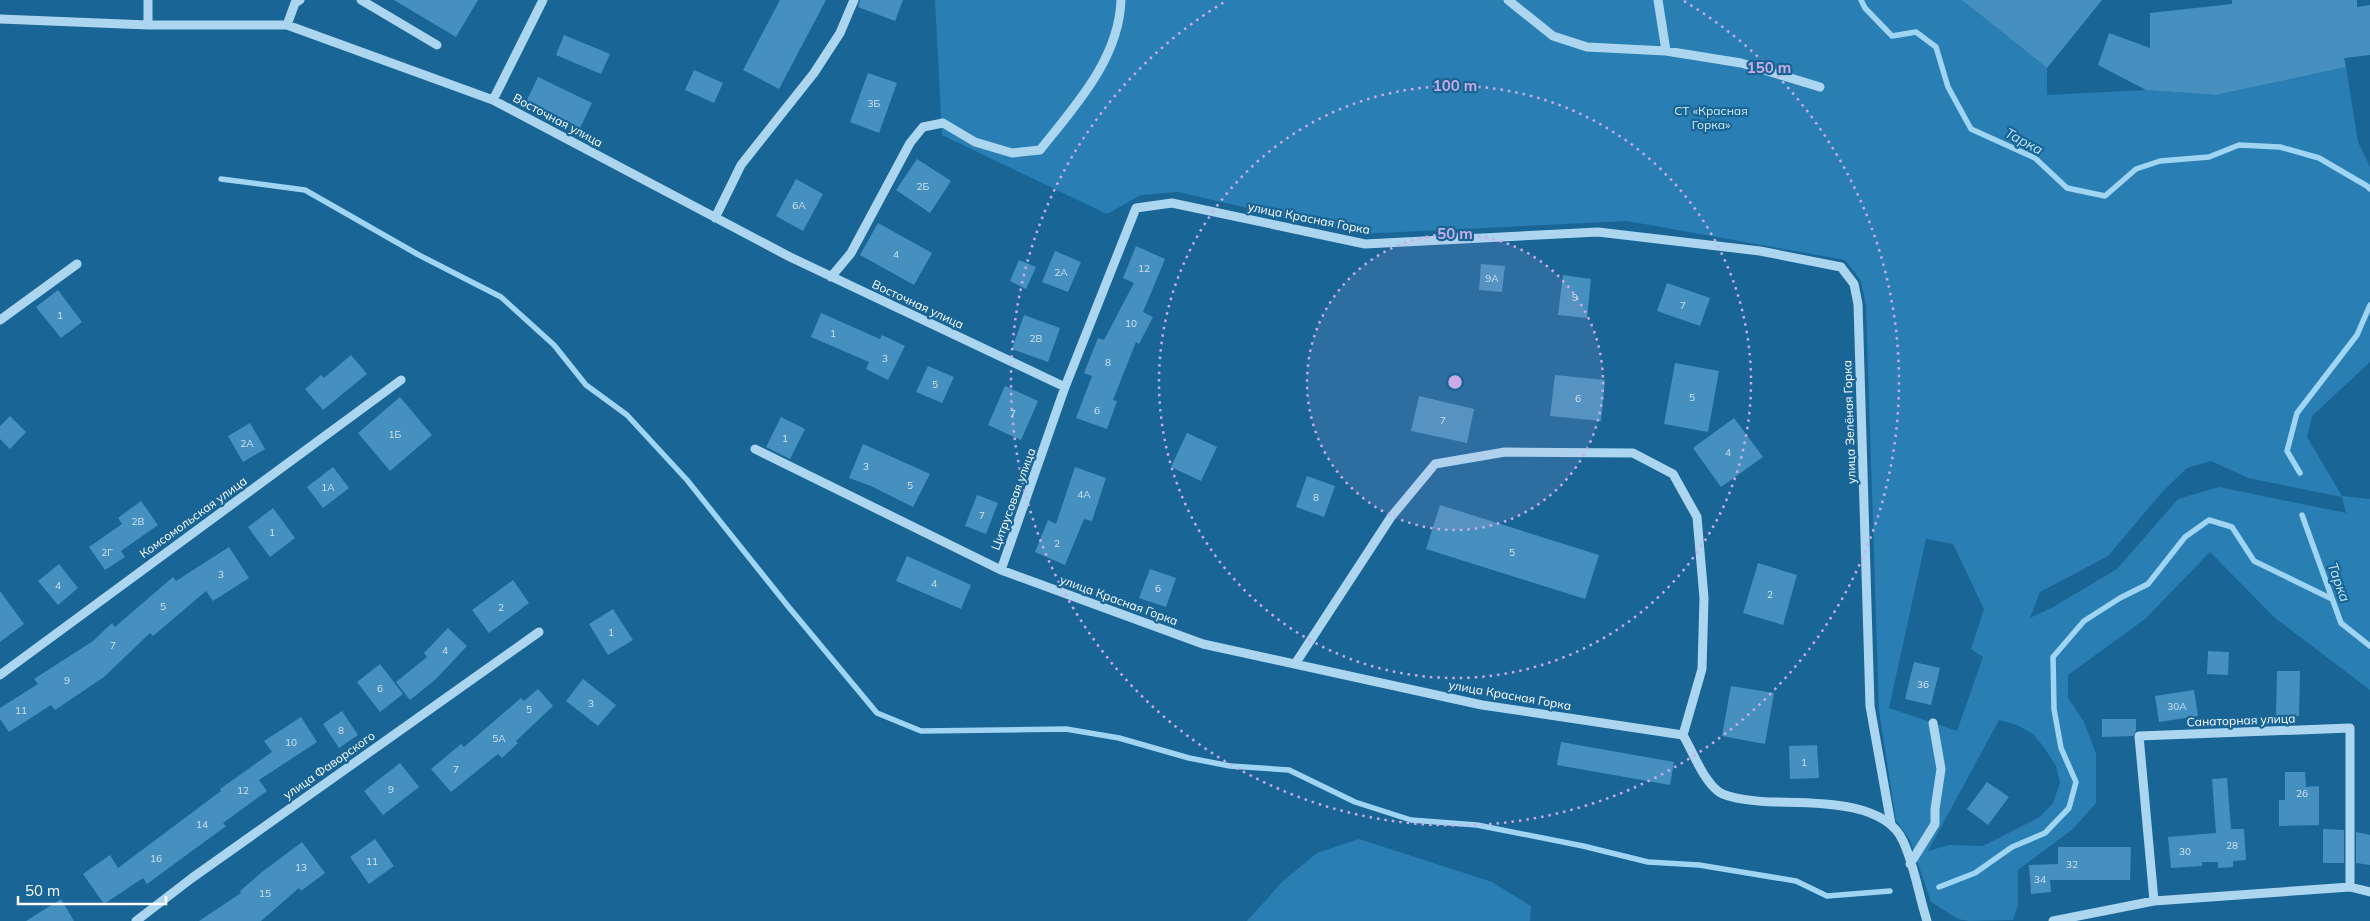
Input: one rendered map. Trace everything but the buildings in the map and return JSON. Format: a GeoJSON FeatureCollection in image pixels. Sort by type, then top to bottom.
{"type":"FeatureCollection","features":[{"type":"Feature","properties":{"kind":"street"},"geometry":{"type":"LineString","coordinates":[[148,0],[148,24]]}},
{"type":"Feature","properties":{"kind":"street"},"geometry":{"type":"LineString","coordinates":[[287,25],[295,3],[300,0]]}},
{"type":"Feature","properties":{"kind":"street"},"geometry":{"type":"LineString","coordinates":[[362,0],[437,45]]}},
{"type":"Feature","properties":{"kind":"street"},"geometry":{"type":"LineString","coordinates":[[493,100],[543,0]]}},
{"type":"Feature","properties":{"kind":"street"},"geometry":{"type":"LineString","coordinates":[[715,218],[741,166],[814,73],[840,33],[854,0]]}},
{"type":"Feature","properties":{"kind":"street"},"geometry":{"type":"LineString","coordinates":[[831,277],[851,253],[910,143],[923,127],[943,123],[975,142],[1012,153],[1040,150],[1083,95],[1108,55],[1120,19],[1121,0]]}},
{"type":"Feature","properties":{"kind":"street"},"geometry":{"type":"LineString","coordinates":[[1508,0],[1553,36],[1587,47],[1666,50],[1741,63],[1820,87]]}},
{"type":"Feature","properties":{"kind":"street"},"geometry":{"type":"LineString","coordinates":[[1658,0],[1666,50]]}},
{"type":"Feature","properties":{"kind":"street","name":"Восточная улица"},"geometry":{"type":"LineString","coordinates":[[0,19],[148,24],[287,25],[493,100],[715,218],[831,277],[1066,387]]}},
{"type":"Feature","properties":{"kind":"street","name":"улица Красная Горка"},"geometry":{"type":"LineString","coordinates":[[1136,208],[1172,203],[1365,244],[1598,232]]}},
{"type":"Feature","properties":{"kind":"street","name":"Цитрусовая улица"},"geometry":{"type":"LineString","coordinates":[[755,449],[1001,570],[1066,387],[1136,208]]}},
{"type":"Feature","properties":{"kind":"street","name":"улица Зелёная Горка"},"geometry":{"type":"LineString","coordinates":[[1598,232],[1760,251],[1841,268],[1854,284],[1858,304],[1870,706],[1890,824]]}},
{"type":"Feature","properties":{"kind":"street"},"geometry":{"type":"LineString","coordinates":[[0,320],[77,264]]}},
{"type":"Feature","properties":{"kind":"street","name":"Комсомольская улица"},"geometry":{"type":"LineString","coordinates":[[0,675],[401,380]]}},
{"type":"Feature","properties":{"kind":"street"},"geometry":{"type":"LineString","coordinates":[[1295,664],[1391,517],[1435,464],[1505,452],[1633,453],[1673,474],[1697,517],[1704,598],[1702,669],[1683,736],[1696,757],[1706,781],[1721,794],[1763,802],[1835,804],[1865,812],[1890,824],[1903,840],[1927,921]]}},
{"type":"Feature","properties":{"kind":"street","name":"улица Красная Горка"},"geometry":{"type":"LineString","coordinates":[[1001,570],[1204,644],[1482,705],[1683,736]]}},
{"type":"Feature","properties":{"kind":"street","name":"улица Фаворского"},"geometry":{"type":"LineString","coordinates":[[136,921],[192,878],[539,632]]}},
{"type":"Feature","properties":{"kind":"street"},"geometry":{"type":"LineString","coordinates":[[1910,864],[1935,824],[1935,809],[1941,769],[1933,723]]}},
{"type":"Feature","properties":{"kind":"street","name":"Санаторная улица"},"geometry":{"type":"LineString","coordinates":[[2154,901],[2139,736],[2350,728],[2350,887]]}},
{"type":"Feature","properties":{"kind":"street"},"geometry":{"type":"LineString","coordinates":[[2052,921],[2070,919],[2154,901],[2350,887],[2370,892]]}},
{"type":"Feature","properties":{"kind":"green space","name":"СТ «Красная Горка»"},"geometry":{"type":"Polygon","coordinates":[[[935,0],[1968,0],[1966,3],[2047,68],[2047,95],[2146,90],[2216,95],[2346,67],[2358,142],[2370,167],[2370,362],[2312,416],[2307,437],[2342,496],[2370,499],[2370,690],[2275,618],[2210,552],[2145,619],[2068,675],[2068,698],[2084,722],[2096,754],[2096,803],[2073,829],[2018,870],[2018,905],[2013,920],[1969,921],[1958,919],[1931,902],[1910,840],[1896,820],[1879,711],[1866,306],[1861,281],[1845,260],[1627,221],[1359,234],[1178,192],[1141,195],[1107,214],[942,135],[935,0]],[[2211,461],[2187,468],[2163,491],[2108,556],[2040,592],[2030,618],[2053,607],[2117,569],[2178,499],[2219,487],[2346,513],[2342,497],[2248,478],[2211,461]],[[1926,539],[1889,708],[1957,731],[1983,657],[1971,649],[1984,609],[1953,544],[1926,539]],[[1999,720],[1928,851],[1949,845],[1983,846],[2040,817],[2053,803],[2060,783],[2056,766],[2033,734],[2017,725],[1999,720]]]}},
{"type":"Feature","properties":{"kind":"green space"},"geometry":{"type":"Polygon","coordinates":[[[1359,839],[1492,882],[1531,906],[1530,921],[1247,921],[1282,882],[1317,853],[1359,839]]]}},
{"type":"Feature","properties":{"kind":"waterway","name":"Тарка"},"geometry":{"type":"LineString","coordinates":[[1861,0],[1865,8],[1892,36],[1916,32],[1936,47],[1948,87],[1971,129],[2035,158],[2067,188],[2105,196],[2136,169],[2160,161],[2209,157],[2239,145],[2280,147],[2319,158],[2370,189]]}},
{"type":"Feature","properties":{"kind":"waterway"},"geometry":{"type":"LineString","coordinates":[[221,179],[305,190],[417,254],[501,297],[554,345],[586,385],[627,415],[687,480],[877,713],[921,731],[1066,729],[1119,738],[1189,758],[1230,766],[1289,770],[1355,802],[1411,820],[1477,825],[1583,846],[1648,862],[1699,865],[1796,881],[1827,896],[1890,891]]}},
{"type":"Feature","properties":{"kind":"waterway","name":"Тарка"},"geometry":{"type":"LineString","coordinates":[[2300,473],[2287,451],[2297,413],[2357,335],[2370,305]]}},
{"type":"Feature","properties":{"kind":"waterway","name":"Тарка"},"geometry":{"type":"LineString","coordinates":[[2302,515],[2341,623],[2370,646]]}},
{"type":"Feature","properties":{"kind":"waterway"},"geometry":{"type":"LineString","coordinates":[[1939,887],[1975,873],[2012,847],[2045,833],[2069,808],[2076,782],[2061,748],[2054,709],[2053,657],[2084,621],[2120,598],[2148,584],[2185,537],[2209,520],[2232,527],[2254,561],[2332,599]]}}]}
